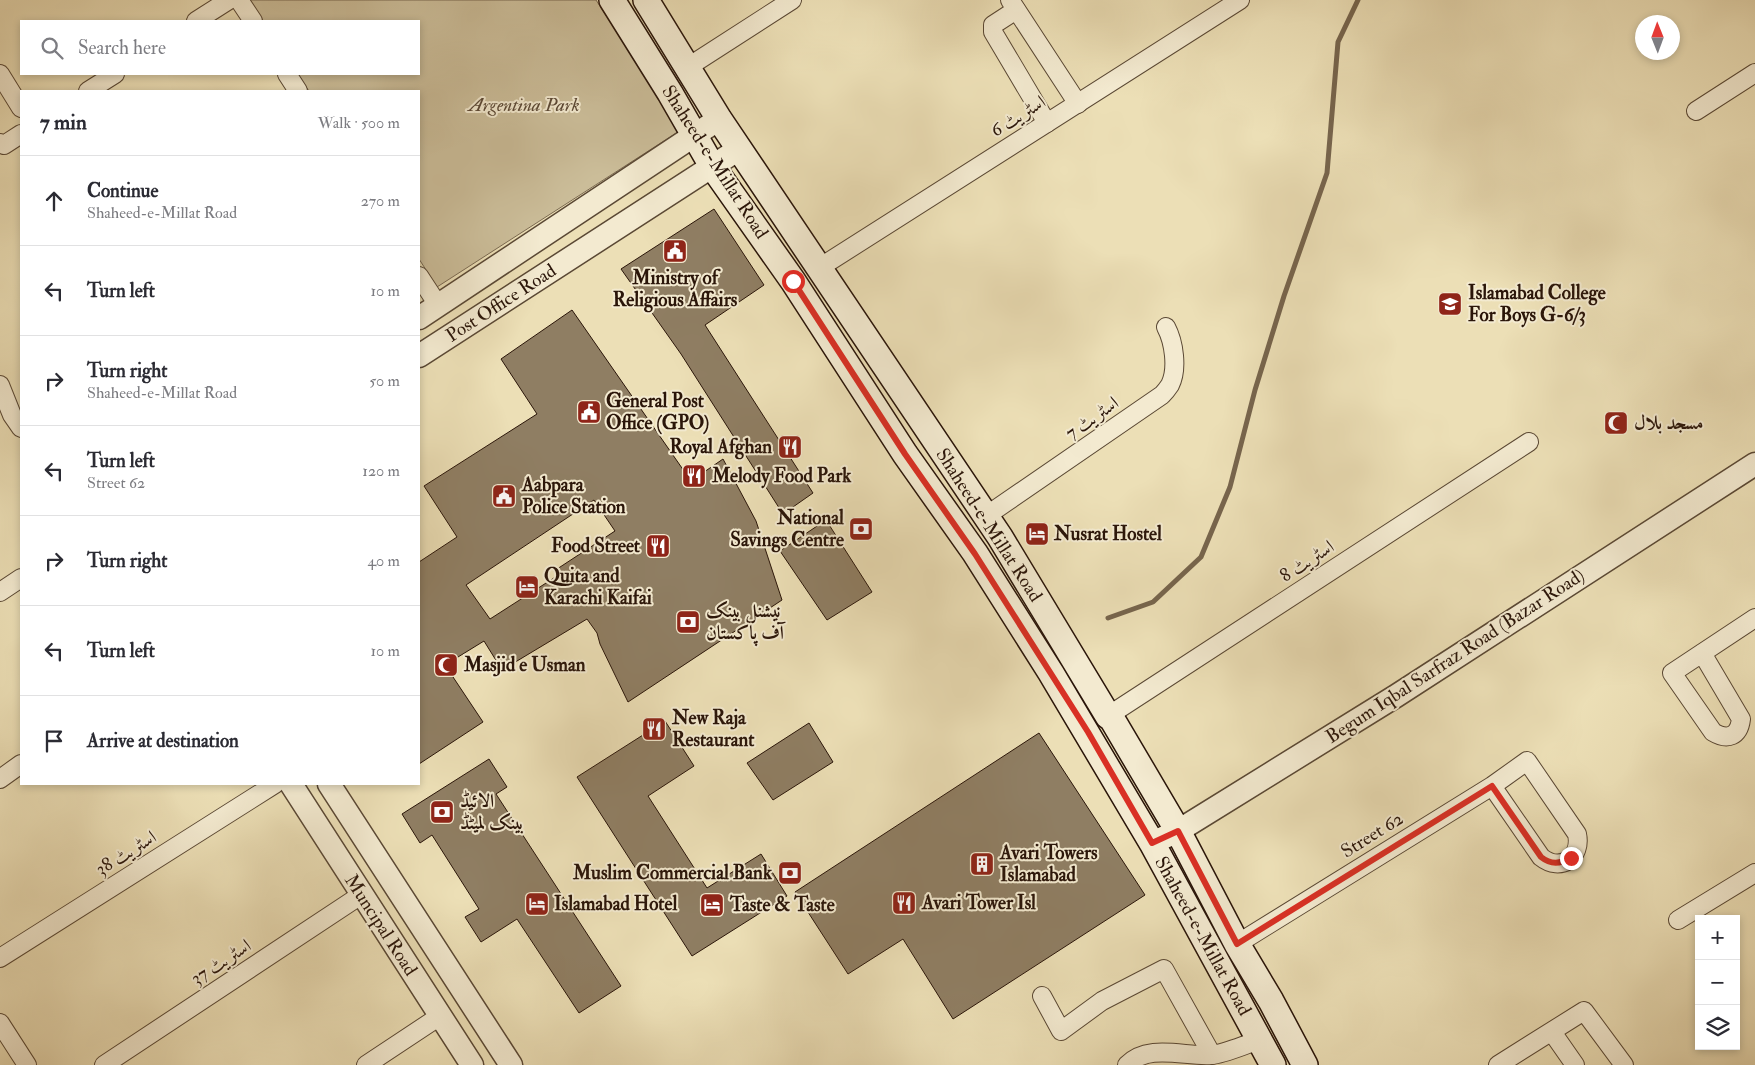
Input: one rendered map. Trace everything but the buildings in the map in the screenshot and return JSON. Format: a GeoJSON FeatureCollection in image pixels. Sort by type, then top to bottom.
{"type":"FeatureCollection","features":[{"type":"Feature","properties":{"kind":"main road","name":"Shaheed-e-Millat Road"},"geometry":{"type":"LineString","coordinates":[[612,0],[670,93],[712,166],[793,281],[905,454],[975,554],[1088,732],[1152,843],[1273,1065]]}},
{"type":"Feature","properties":{"kind":"main road","name":"Shaheed-e-Millat Road"},"geometry":{"type":"LineString","coordinates":[[646,0],[719,119],[986,516],[1108,716],[1112,719],[1178,831],[1237,944],[1271,1001],[1305,1065]]}},
{"type":"Feature","properties":{"kind":"main road"},"geometry":{"type":"LineString","coordinates":[[975,554],[1000,538]]}},
{"type":"Feature","properties":{"kind":"street"},"geometry":{"type":"LineString","coordinates":[[198,20],[229,0]]}},
{"type":"Feature","properties":{"kind":"street"},"geometry":{"type":"LineString","coordinates":[[239,0],[252,20]]}},
{"type":"Feature","properties":{"kind":"street"},"geometry":{"type":"LineString","coordinates":[[688,67],[792,0]]}},
{"type":"Feature","properties":{"kind":"street","name":"اسٹریٹ 6"},"geometry":{"type":"LineString","coordinates":[[819,268],[1240,0]]}},
{"type":"Feature","properties":{"kind":"street"},"geometry":{"type":"LineString","coordinates":[[1048,123],[993,32],[993,25],[1013,5],[1078,104]]}},
{"type":"Feature","properties":{"kind":"street"},"geometry":{"type":"LineString","coordinates":[[1696,111],[1755,73]]}},
{"type":"Feature","properties":{"kind":"street"},"geometry":{"type":"LineString","coordinates":[[0,74],[20,106]]}},
{"type":"Feature","properties":{"kind":"street"},"geometry":{"type":"LineString","coordinates":[[90,90],[113,75]]}},
{"type":"Feature","properties":{"kind":"street"},"geometry":{"type":"LineString","coordinates":[[288,75],[297,90]]}},
{"type":"Feature","properties":{"kind":"street","name":"Post Office Road"},"geometry":{"type":"LineString","coordinates":[[420,317],[719,119]]}},
{"type":"Feature","properties":{"kind":"street"},"geometry":{"type":"LineString","coordinates":[[2,144],[20,135]]}},
{"type":"Feature","properties":{"kind":"street","name":"Post Office Road"},"geometry":{"type":"LineString","coordinates":[[420,355],[740,149]]}},
{"type":"Feature","properties":{"kind":"street"},"geometry":{"type":"LineString","coordinates":[[565,221],[584,250]]}},
{"type":"Feature","properties":{"kind":"street"},"geometry":{"type":"LineString","coordinates":[[420,278],[438,305]]}},
{"type":"Feature","properties":{"kind":"street","name":"اسٹریٹ 7"},"geometry":{"type":"LineString","coordinates":[[986,516],[1162,394],[1170,385],[1173,374],[1174,348],[1166,327]]}},
{"type":"Feature","properties":{"kind":"street"},"geometry":{"type":"LineString","coordinates":[[0,385],[12,415],[20,427]]}},
{"type":"Feature","properties":{"kind":"street","name":"اسٹریٹ 8"},"geometry":{"type":"LineString","coordinates":[[1108,716],[1529,442]]}},
{"type":"Feature","properties":{"kind":"street","name":"Begum Iqbal Sarfraz Road (Bazar Road)"},"geometry":{"type":"LineString","coordinates":[[1152,843],[1178,831],[1396,696],[1755,464]]}},
{"type":"Feature","properties":{"kind":"street"},"geometry":{"type":"LineString","coordinates":[[0,592],[20,579]]}},
{"type":"Feature","properties":{"kind":"street"},"geometry":{"type":"LineString","coordinates":[[1702,652],[1741,719],[1740,728],[1728,737],[1714,732],[1672,673],[1702,652],[1755,618]]}},
{"type":"Feature","properties":{"kind":"street","name":"Street 62"},"geometry":{"type":"LineString","coordinates":[[1237,944],[1492,786],[1527,761],[1577,834],[1577,851],[1571,858],[1560,864],[1552,863],[1541,857],[1492,786]]}},
{"type":"Feature","properties":{"kind":"street"},"geometry":{"type":"LineString","coordinates":[[0,779],[20,765]]}},
{"type":"Feature","properties":{"kind":"street","name":"اسٹریٹ 38"},"geometry":{"type":"LineString","coordinates":[[0,958],[273,785]]}},
{"type":"Feature","properties":{"kind":"street","name":"Muncipal Road"},"geometry":{"type":"LineString","coordinates":[[292,785],[472,1065]]}},
{"type":"Feature","properties":{"kind":"street"},"geometry":{"type":"LineString","coordinates":[[330,785],[512,1065]]}},
{"type":"Feature","properties":{"kind":"street"},"geometry":{"type":"LineString","coordinates":[[1678,920],[1755,873]]}},
{"type":"Feature","properties":{"kind":"street","name":"اسٹریٹ 37"},"geometry":{"type":"LineString","coordinates":[[104,1065],[361,895]]}},
{"type":"Feature","properties":{"kind":"street"},"geometry":{"type":"LineString","coordinates":[[1042,996],[1061,1031],[1102,1001],[1164,969],[1212,1055]]}},
{"type":"Feature","properties":{"kind":"street"},"geometry":{"type":"LineString","coordinates":[[1498,1065],[1584,1011],[1624,1065]]}},
{"type":"Feature","properties":{"kind":"street"},"geometry":{"type":"LineString","coordinates":[[366,1065],[440,1016]]}},
{"type":"Feature","properties":{"kind":"street"},"geometry":{"type":"LineString","coordinates":[[2,1029],[27,1065]]}},
{"type":"Feature","properties":{"kind":"street"},"geometry":{"type":"LineString","coordinates":[[1552,1032],[1575,1065]]}},
{"type":"Feature","properties":{"kind":"street"},"geometry":{"type":"LineString","coordinates":[[1127,1065],[1132,1060],[1154,1053],[1212,1055],[1260,1040]]}},
{"type":"Feature","properties":{"kind":"green space","name":"Argentina Park"},"geometry":{"type":"Polygon","coordinates":[[[249,0],[596,0],[681,130],[437,287],[420,261],[420,90],[308,90],[298,75],[420,75],[420,20],[262,20],[249,0]]]}},
{"type":"Feature","properties":{"kind":"waterway"},"geometry":{"type":"LineString","coordinates":[[1108,618],[1153,602],[1201,557],[1230,487],[1255,390],[1284,296],[1327,173],[1338,42],[1358,0]]}},
{"type":"Feature","properties":{"kind":"place","name":"Ministry of Religious Affairs"},"geometry":{"type":"Point","coordinates":[675,251]}},
{"type":"Feature","properties":{"kind":"place","name":"Islamabad College For Boys G-6/3"},"geometry":{"type":"Point","coordinates":[1450,304]}},
{"type":"Feature","properties":{"kind":"place","name":"General Post Office (GPO)"},"geometry":{"type":"Point","coordinates":[589,412]}},
{"type":"Feature","properties":{"kind":"place","name":"مسجد بلال"},"geometry":{"type":"Point","coordinates":[1616,423]}},
{"type":"Feature","properties":{"kind":"place","name":"Royal Afghan"},"geometry":{"type":"Point","coordinates":[790,447]}},
{"type":"Feature","properties":{"kind":"place","name":"Melody Food Park"},"geometry":{"type":"Point","coordinates":[694,476]}},
{"type":"Feature","properties":{"kind":"place","name":"Aabpara Police Station"},"geometry":{"type":"Point","coordinates":[504,496]}},
{"type":"Feature","properties":{"kind":"place","name":"National Savings Centre"},"geometry":{"type":"Point","coordinates":[861,529]}},
{"type":"Feature","properties":{"kind":"place","name":"Nusrat Hostel"},"geometry":{"type":"Point","coordinates":[1037,534]}},
{"type":"Feature","properties":{"kind":"place","name":"Food Street"},"geometry":{"type":"Point","coordinates":[658,546]}},
{"type":"Feature","properties":{"kind":"place","name":"Quita and Karachi Kaifai"},"geometry":{"type":"Point","coordinates":[527,587]}},
{"type":"Feature","properties":{"kind":"place","name":"نیشنل بینک آف پاکستان"},"geometry":{"type":"Point","coordinates":[688,622]}},
{"type":"Feature","properties":{"kind":"place","name":"Masjid e Usman"},"geometry":{"type":"Point","coordinates":[446,665]}},
{"type":"Feature","properties":{"kind":"place","name":"New Raja Restaurant"},"geometry":{"type":"Point","coordinates":[654,729]}},
{"type":"Feature","properties":{"kind":"place","name":"الائیڈ بینک لمیٹڈ"},"geometry":{"type":"Point","coordinates":[442,812]}},
{"type":"Feature","properties":{"kind":"place","name":"Avari Towers Islamabad"},"geometry":{"type":"Point","coordinates":[982,864]}},
{"type":"Feature","properties":{"kind":"place","name":"Muslim Commercial Bank"},"geometry":{"type":"Point","coordinates":[790,873]}},
{"type":"Feature","properties":{"kind":"place","name":"Avari Tower Isl"},"geometry":{"type":"Point","coordinates":[904,903]}},
{"type":"Feature","properties":{"kind":"place","name":"Islamabad Hotel"},"geometry":{"type":"Point","coordinates":[537,904]}},
{"type":"Feature","properties":{"kind":"place","name":"Taste & Taste"},"geometry":{"type":"Point","coordinates":[712,905]}},
{"type":"Feature","properties":{"kind":"route"},"geometry":{"type":"LineString","coordinates":[[793,281],[905,454],[975,554],[1088,732],[1152,843],[1178,831],[1237,944],[1492,786],[1541,857],[1546,861],[1560,864],[1571,858]]}}]}
